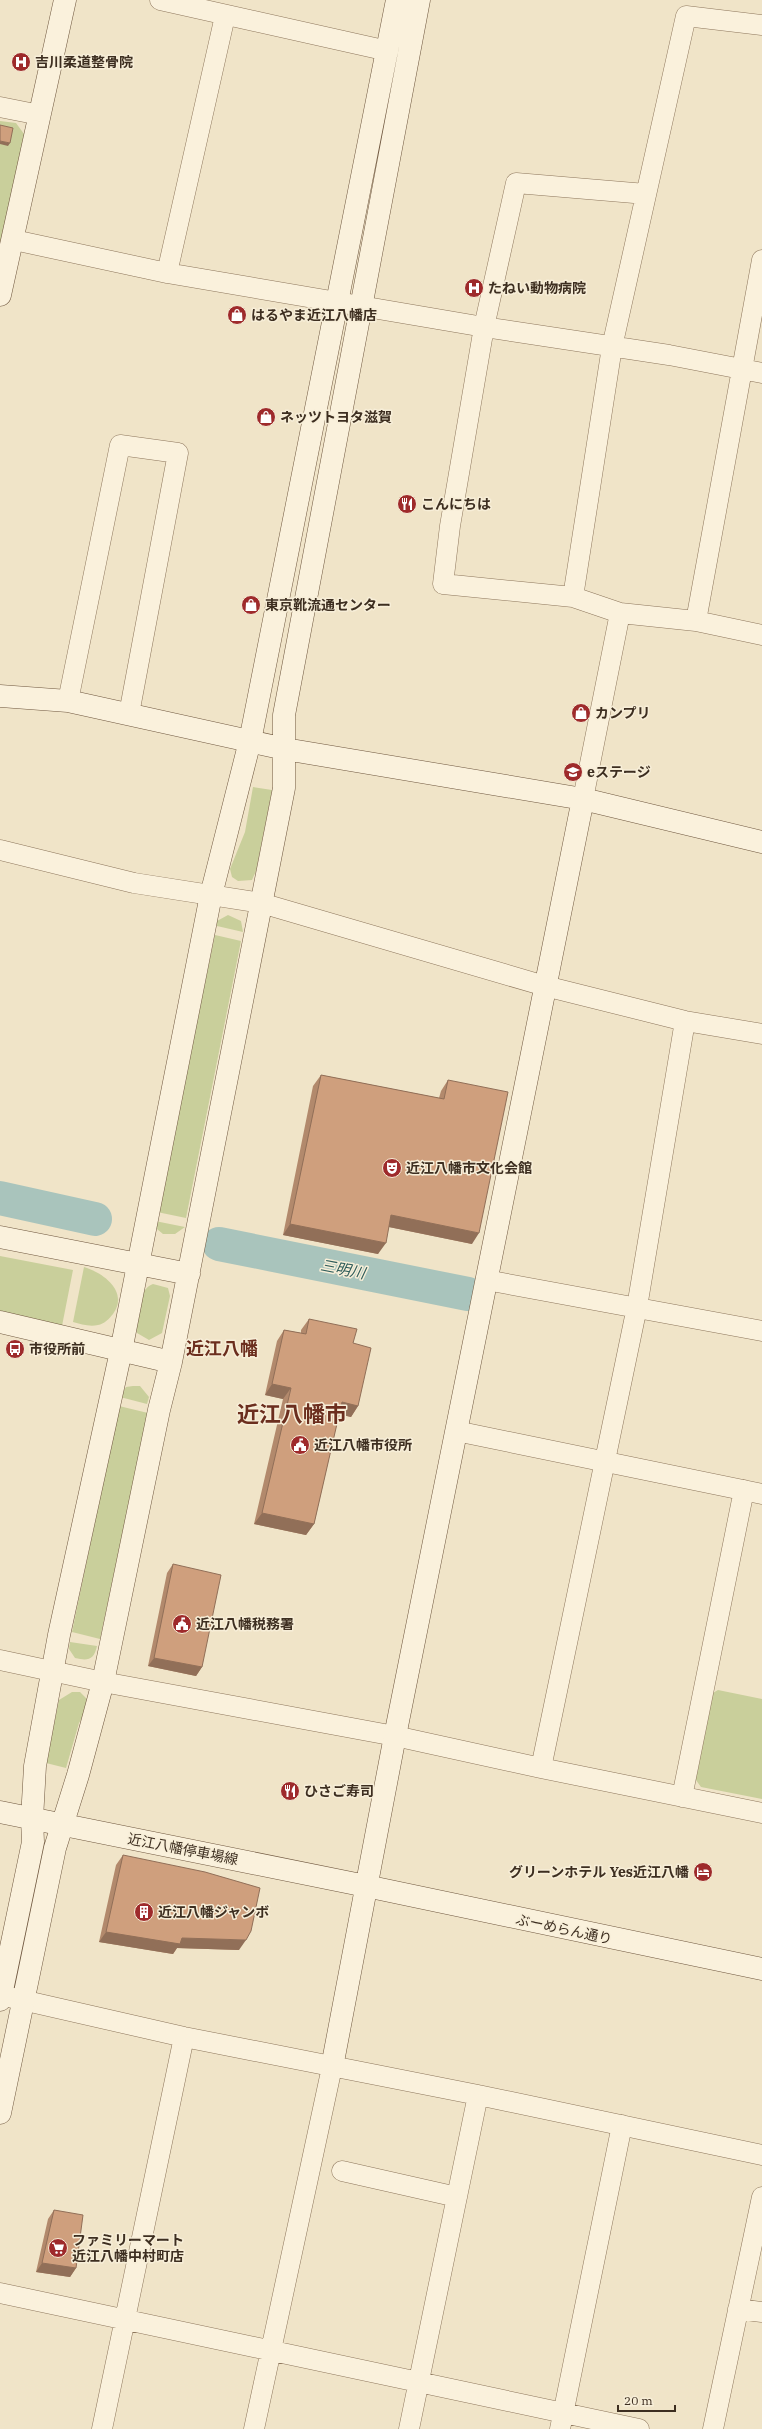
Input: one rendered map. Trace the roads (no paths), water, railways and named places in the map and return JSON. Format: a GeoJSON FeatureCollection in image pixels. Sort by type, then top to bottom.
{"type":"FeatureCollection","features":[{"type":"Feature","properties":{"kind":"street"},"geometry":{"type":"LineString","coordinates":[[0,295],[14,240],[65,0]]}},
{"type":"Feature","properties":{"kind":"street"},"geometry":{"type":"LineString","coordinates":[[160,0],[225,16],[388,51]]}},
{"type":"Feature","properties":{"kind":"street"},"geometry":{"type":"LineString","coordinates":[[397,0],[250,740],[211,895],[121,1351],[58,1635],[53,1671],[35,1766],[32,1819],[33,1842],[0,1997],[23,2000],[184,2037],[478,2095],[762,2155]]}},
{"type":"Feature","properties":{"kind":"street"},"geometry":{"type":"LineString","coordinates":[[0,2113],[61,1826],[78,1775],[103,1682],[157,1418],[171,1362],[189,1274],[284,788],[284,716],[419,0]]}},
{"type":"Feature","properties":{"kind":"street"},"geometry":{"type":"LineString","coordinates":[[167,273],[225,16]]}},
{"type":"Feature","properties":{"kind":"street"},"geometry":{"type":"LineString","coordinates":[[573,597],[612,347],[686,16],[762,23]]}},
{"type":"Feature","properties":{"kind":"street"},"geometry":{"type":"LineString","coordinates":[[0,107],[40,115]]}},
{"type":"Feature","properties":{"kind":"street"},"geometry":{"type":"LineString","coordinates":[[646,194],[516,183],[484,327],[450,526],[443,584],[573,597],[620,613],[696,621],[762,635]]}},
{"type":"Feature","properties":{"kind":"street"},"geometry":{"type":"LineString","coordinates":[[14,240],[167,273],[484,327],[669,355],[762,373]]}},
{"type":"Feature","properties":{"kind":"street"},"geometry":{"type":"LineString","coordinates":[[696,621],[762,260]]}},
{"type":"Feature","properties":{"kind":"street"},"geometry":{"type":"LineString","coordinates":[[68,701],[120,445],[178,453],[128,714]]}},
{"type":"Feature","properties":{"kind":"street"},"geometry":{"type":"LineString","coordinates":[[254,2429],[269,2350],[332,2067],[395,1736],[620,613]]}},
{"type":"Feature","properties":{"kind":"street"},"geometry":{"type":"LineString","coordinates":[[0,696],[68,701],[250,740],[285,749],[583,799],[762,842]]}},
{"type":"Feature","properties":{"kind":"street"},"geometry":{"type":"LineString","coordinates":[[0,850],[134,883],[261,903],[545,986],[685,1021],[762,1034]]}},
{"type":"Feature","properties":{"kind":"street"},"geometry":{"type":"LineString","coordinates":[[541,1768],[637,1307],[685,1021]]}},
{"type":"Feature","properties":{"kind":"street"},"geometry":{"type":"LineString","coordinates":[[0,1237],[189,1274]]}},
{"type":"Feature","properties":{"kind":"street"},"geometry":{"type":"LineString","coordinates":[[486,1280],[762,1331]]}},
{"type":"Feature","properties":{"kind":"street"},"geometry":{"type":"LineString","coordinates":[[0,1322],[171,1362]]}},
{"type":"Feature","properties":{"kind":"street"},"geometry":{"type":"LineString","coordinates":[[456,1431],[753,1492],[682,1797]]}},
{"type":"Feature","properties":{"kind":"street"},"geometry":{"type":"LineString","coordinates":[[0,1660],[103,1682],[395,1736],[541,1768],[762,1813]]}},
{"type":"Feature","properties":{"kind":"street","name":"近江八幡停車場線"},"geometry":{"type":"LineString","coordinates":[[0,1812],[61,1826],[366,1886]]}},
{"type":"Feature","properties":{"kind":"street","name":"ぶーめらん通り"},"geometry":{"type":"LineString","coordinates":[[366,1886],[762,1970]]}},
{"type":"Feature","properties":{"kind":"street"},"geometry":{"type":"LineString","coordinates":[[102,2429],[184,2037]]}},
{"type":"Feature","properties":{"kind":"street"},"geometry":{"type":"LineString","coordinates":[[409,2429],[478,2095]]}},
{"type":"Feature","properties":{"kind":"street"},"geometry":{"type":"LineString","coordinates":[[562,2421],[622,2125]]}},
{"type":"Feature","properties":{"kind":"street"},"geometry":{"type":"LineString","coordinates":[[342,2171],[457,2197]]}},
{"type":"Feature","properties":{"kind":"street"},"geometry":{"type":"LineString","coordinates":[[713,2429],[762,2197]]}},
{"type":"Feature","properties":{"kind":"street"},"geometry":{"type":"LineString","coordinates":[[0,2294],[418,2382],[562,2421],[639,2429]]}},
{"type":"Feature","properties":{"kind":"street"},"geometry":{"type":"LineString","coordinates":[[738,2309],[762,2312]]}},
{"type":"Feature","properties":{"kind":"waterway","name":"三明川"},"geometry":{"type":"LineString","coordinates":[[0,1198],[95,1219]]}},
{"type":"Feature","properties":{"kind":"waterway","name":"三明川"},"geometry":{"type":"LineString","coordinates":[[219,1244],[468,1294]]}},
{"type":"Feature","properties":{"kind":"place","name":"吉川柔道整骨院"},"geometry":{"type":"Point","coordinates":[21,62]}},
{"type":"Feature","properties":{"kind":"place","name":"たねい動物病院"},"geometry":{"type":"Point","coordinates":[474,288]}},
{"type":"Feature","properties":{"kind":"place","name":"はるやま近江八幡店"},"geometry":{"type":"Point","coordinates":[237,315]}},
{"type":"Feature","properties":{"kind":"place","name":"ネッツトヨタ滋賀"},"geometry":{"type":"Point","coordinates":[266,417]}},
{"type":"Feature","properties":{"kind":"place","name":"こんにちは"},"geometry":{"type":"Point","coordinates":[407,504]}},
{"type":"Feature","properties":{"kind":"place","name":"東京靴流通センター"},"geometry":{"type":"Point","coordinates":[251,605]}},
{"type":"Feature","properties":{"kind":"place","name":"カンプリ"},"geometry":{"type":"Point","coordinates":[581,713]}},
{"type":"Feature","properties":{"kind":"place","name":"eステージ"},"geometry":{"type":"Point","coordinates":[573,772]}},
{"type":"Feature","properties":{"kind":"place","name":"近江八幡市文化会館"},"geometry":{"type":"Point","coordinates":[392,1168]}},
{"type":"Feature","properties":{"kind":"place","name":"市役所前"},"geometry":{"type":"Point","coordinates":[15,1349]}},
{"type":"Feature","properties":{"kind":"place","name":"近江八幡市役所"},"geometry":{"type":"Point","coordinates":[300,1445]}},
{"type":"Feature","properties":{"kind":"place","name":"近江八幡税務署"},"geometry":{"type":"Point","coordinates":[182,1624]}},
{"type":"Feature","properties":{"kind":"place","name":"ひさご寿司"},"geometry":{"type":"Point","coordinates":[290,1791]}},
{"type":"Feature","properties":{"kind":"place","name":"グリーンホテル Yes近江八幡"},"geometry":{"type":"Point","coordinates":[703,1872]}},
{"type":"Feature","properties":{"kind":"place","name":"近江八幡ジャンボ"},"geometry":{"type":"Point","coordinates":[144,1912]}},
{"type":"Feature","properties":{"kind":"place","name":"ファミリーマート 近江八幡中村町店"},"geometry":{"type":"Point","coordinates":[58,2248]}},
{"type":"Feature","properties":{"kind":"district","name":"近江八幡"},"geometry":{"type":"Point","coordinates":[222,1348]}},
{"type":"Feature","properties":{"kind":"district","name":"近江八幡市"},"geometry":{"type":"Point","coordinates":[292,1413]}}]}
